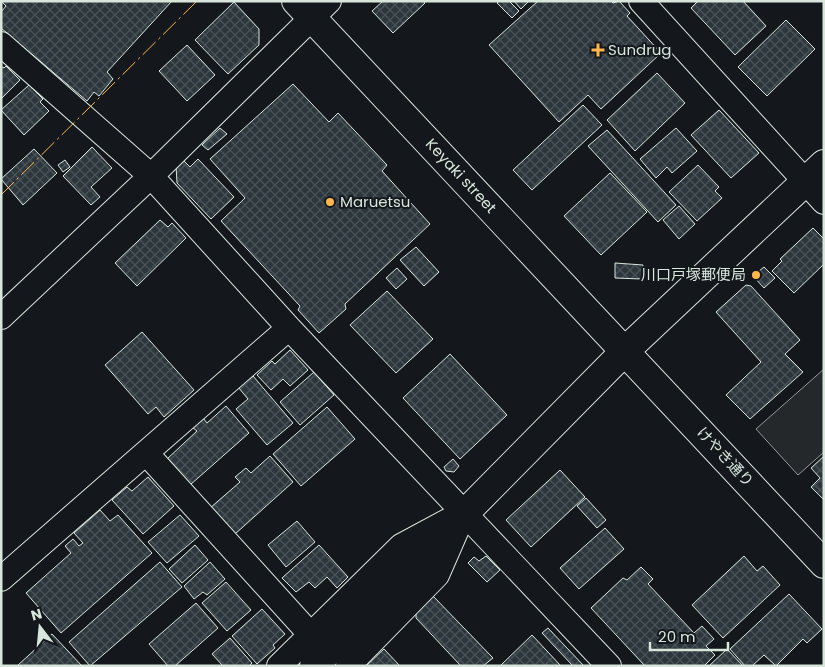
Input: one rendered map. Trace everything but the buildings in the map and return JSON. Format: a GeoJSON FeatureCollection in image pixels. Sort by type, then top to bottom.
{"type":"FeatureCollection","features":[{"type":"Feature","properties":{"kind":"street"},"geometry":{"type":"LineString","coordinates":[[645,3],[814,173],[824,202]]}},
{"type":"Feature","properties":{"kind":"street"},"geometry":{"type":"LineString","coordinates":[[1,317],[151,176],[313,7]]}},
{"type":"Feature","properties":{"kind":"street","name":"Keyaki street"},"geometry":{"type":"LineString","coordinates":[[313,7],[626,350]]}},
{"type":"Feature","properties":{"kind":"street"},"geometry":{"type":"LineString","coordinates":[[1,44],[151,176],[290,328],[609,666]]}},
{"type":"Feature","properties":{"kind":"street"},"geometry":{"type":"LineString","coordinates":[[314,666],[626,350],[814,173]]}},
{"type":"Feature","properties":{"kind":"street"},"geometry":{"type":"LineString","coordinates":[[1,579],[290,328]]}},
{"type":"Feature","properties":{"kind":"street","name":"けやき通り"},"geometry":{"type":"LineString","coordinates":[[626,350],[824,564]]}},
{"type":"Feature","properties":{"kind":"street"},"geometry":{"type":"LineString","coordinates":[[147,454],[310,634]]}},
{"type":"Feature","properties":{"kind":"street"},"geometry":{"type":"LineString","coordinates":[[278,666],[401,546],[465,512]]}},
{"type":"Feature","properties":{"kind":"street"},"geometry":{"type":"LineString","coordinates":[[348,666],[437,575],[465,512]]}},
{"type":"Feature","properties":{"kind":"shaded area"},"geometry":{"type":"Polygon","coordinates":[[[824,369],[824,452],[798,475],[756,429],[824,369]]]}},
{"type":"Feature","properties":{"kind":"power"},"geometry":{"type":"LineString","coordinates":[[1,195],[197,1]]}},
{"type":"Feature","properties":{"kind":"place","name":"Sundrug"},"geometry":{"type":"Point","coordinates":[598,50]}},
{"type":"Feature","properties":{"kind":"place","name":"Maruetsu"},"geometry":{"type":"Point","coordinates":[330,202]}},
{"type":"Feature","properties":{"kind":"place","name":"川口戸塚郵便局"},"geometry":{"type":"Point","coordinates":[756,275]}}]}
